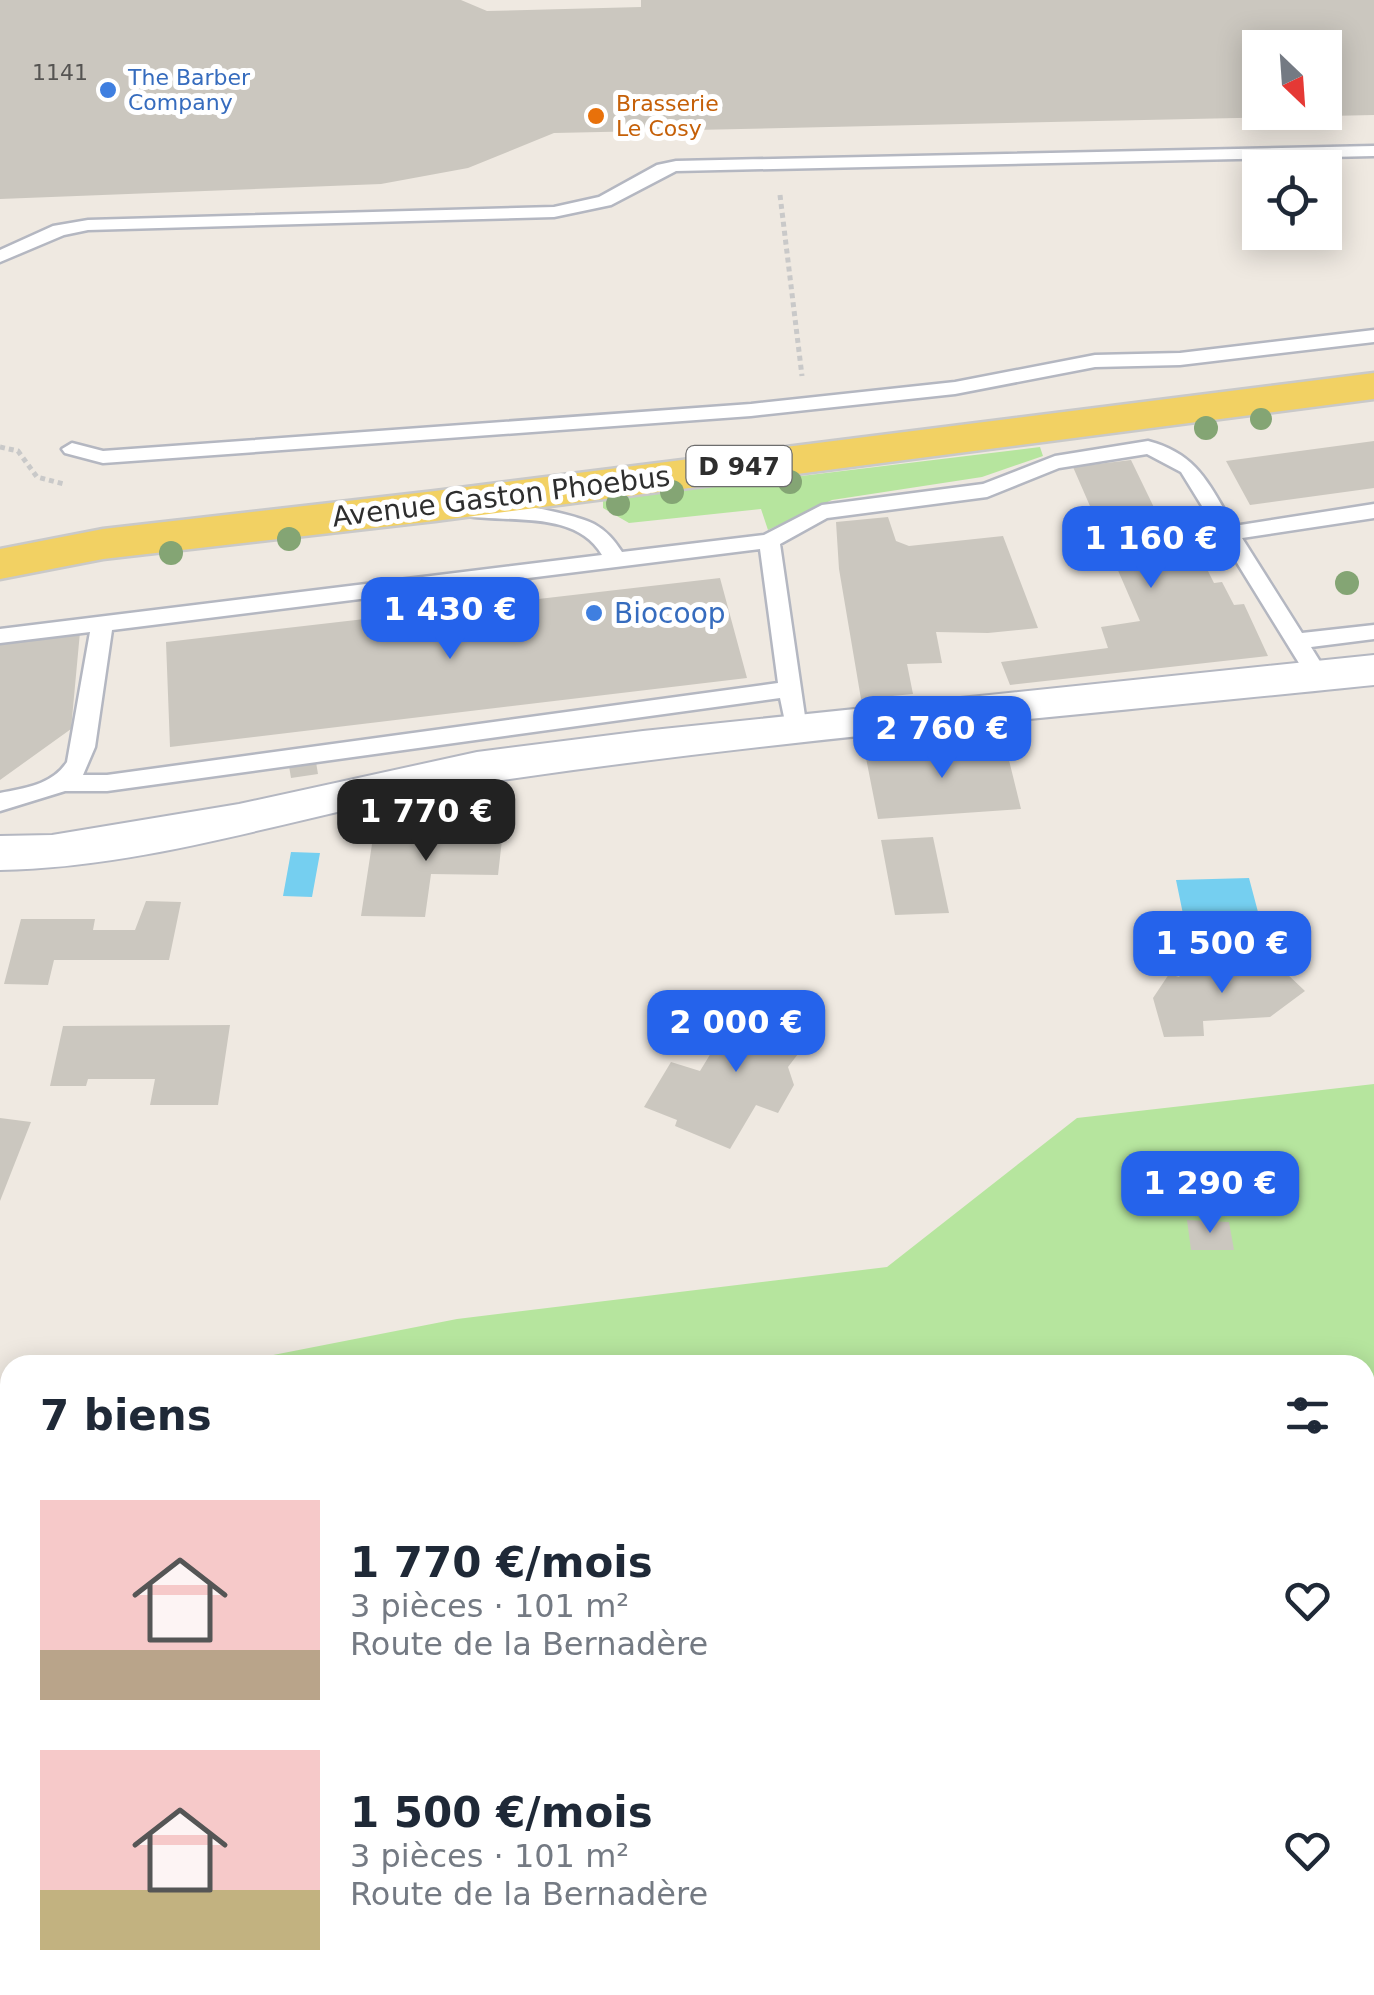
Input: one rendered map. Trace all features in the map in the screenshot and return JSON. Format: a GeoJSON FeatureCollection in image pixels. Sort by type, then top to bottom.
{"type":"FeatureCollection","features":[{"type":"Feature","properties":{"kind":"main road","name":"Avenue Gaston Phoebus"},"geometry":{"type":"LineString","coordinates":[[0,564],[103,544],[435,506],[1374,386]]}},
{"type":"Feature","properties":{"kind":"main road","name":"Avenue Gaston Phoebus"},"geometry":{"type":"LineString","coordinates":[[0,533],[103,544]]}},
{"type":"Feature","properties":{"kind":"street"},"geometry":{"type":"LineString","coordinates":[[0,853],[52,852],[239,820],[477,768],[793,710],[1307,658],[1374,670]]}},
{"type":"Feature","properties":{"kind":"lane"},"geometry":{"type":"LineString","coordinates":[[0,257],[58,230],[88,225],[554,212],[605,200],[676,166],[1374,151]]}},
{"type":"Feature","properties":{"kind":"lane"},"geometry":{"type":"LineString","coordinates":[[72,448],[103,456],[805,404],[988,383],[1095,361],[1180,358],[1374,336]]}},
{"type":"Feature","properties":{"kind":"lane"},"geometry":{"type":"LineString","coordinates":[[0,636],[769,541],[822,512],[987,490],[1055,462],[1148,448],[1170,455],[1188,468],[1307,658],[1374,632]]}},
{"type":"Feature","properties":{"kind":"lane"},"geometry":{"type":"LineString","coordinates":[[435,506],[574,522],[596,530],[610,542],[616,558]]}},
{"type":"Feature","properties":{"kind":"lane"},"geometry":{"type":"LineString","coordinates":[[1231,533],[1374,512]]}},
{"type":"Feature","properties":{"kind":"lane"},"geometry":{"type":"LineString","coordinates":[[63,783],[106,783],[793,710],[769,541]]}},
{"type":"Feature","properties":{"kind":"lane"},"geometry":{"type":"LineString","coordinates":[[0,802],[40,795],[63,783],[82,762],[100,624]]}},
{"type":"Feature","properties":{"kind":"path"},"geometry":{"type":"LineString","coordinates":[[776,163],[805,404]]}},
{"type":"Feature","properties":{"kind":"green space"},"geometry":{"type":"Polygon","coordinates":[[[1040,447],[1043,456],[982,477],[832,500],[768,530],[761,509],[629,523],[603,508],[603,500],[1040,447]]]}},
{"type":"Feature","properties":{"kind":"green space"},"geometry":{"type":"Polygon","coordinates":[[[1374,1084],[1374,1355],[273,1355],[457,1319],[887,1267],[1077,1118],[1374,1084]]]}},
{"type":"Feature","properties":{"kind":"water"},"geometry":{"type":"Polygon","coordinates":[[[291,852],[320,853],[312,897],[283,896],[291,852]]]}},
{"type":"Feature","properties":{"kind":"water"},"geometry":{"type":"Polygon","coordinates":[[[1249,878],[1258,912],[1183,914],[1176,880],[1249,878]]]}},
{"type":"Feature","properties":{"kind":"building"},"geometry":{"type":"Polygon","coordinates":[[[0,0],[461,0],[487,11],[641,7],[641,0],[1374,0],[1374,115],[1342,116],[1342,30],[1242,30],[1242,118],[554,133],[468,168],[381,184],[0,199],[0,0]]]}},
{"type":"Feature","properties":{"kind":"building"},"geometry":{"type":"Polygon","coordinates":[[[1374,441],[1374,488],[1250,505],[1226,461],[1374,441]]]}},
{"type":"Feature","properties":{"kind":"building"},"geometry":{"type":"Polygon","coordinates":[[[1131,460],[1162,524],[1201,519],[1219,557],[1198,559],[1214,583],[1222,582],[1234,605],[1244,604],[1268,656],[1010,685],[1001,662],[1108,648],[1101,627],[1140,621],[1073,467],[1131,460]]]}},
{"type":"Feature","properties":{"kind":"building"},"geometry":{"type":"Polygon","coordinates":[[[888,517],[896,541],[909,546],[1003,536],[1038,628],[988,633],[936,632],[942,663],[907,664],[913,694],[861,699],[839,569],[836,522],[888,517]]]}},
{"type":"Feature","properties":{"kind":"building"},"geometry":{"type":"Polygon","coordinates":[[[720,578],[747,678],[170,747],[166,642],[720,578]]]}},
{"type":"Feature","properties":{"kind":"building"},"geometry":{"type":"Polygon","coordinates":[[[80,632],[71,729],[0,780],[0,645],[80,632]]]}},
{"type":"Feature","properties":{"kind":"building"},"geometry":{"type":"Polygon","coordinates":[[[1005,744],[1021,809],[878,819],[865,753],[1005,744]]]}},
{"type":"Feature","properties":{"kind":"building"},"geometry":{"type":"Polygon","coordinates":[[[316,762],[318,774],[291,778],[289,766],[316,762]]]}},
{"type":"Feature","properties":{"kind":"building"},"geometry":{"type":"Polygon","coordinates":[[[432,821],[504,822],[498,875],[431,874],[425,917],[361,916],[374,831],[431,832],[432,821]]]}},
{"type":"Feature","properties":{"kind":"building"},"geometry":{"type":"Polygon","coordinates":[[[933,837],[949,913],[895,915],[881,840],[933,837]]]}},
{"type":"Feature","properties":{"kind":"building"},"geometry":{"type":"Polygon","coordinates":[[[146,901],[181,902],[169,960],[54,960],[48,985],[4,984],[21,919],[95,919],[93,930],[135,930],[146,901]]]}},
{"type":"Feature","properties":{"kind":"building"},"geometry":{"type":"Polygon","coordinates":[[[1266,954],[1305,991],[1270,1017],[1203,1021],[1204,1036],[1164,1037],[1153,998],[1169,974],[1179,977],[1187,967],[1212,966],[1214,973],[1235,974],[1266,954]]]}},
{"type":"Feature","properties":{"kind":"building"},"geometry":{"type":"Polygon","coordinates":[[[794,993],[808,1041],[788,1067],[794,1085],[778,1113],[756,1105],[730,1149],[675,1126],[677,1120],[644,1107],[671,1062],[700,1071],[714,1048],[727,1052],[745,1045],[750,1038],[742,998],[794,993]]]}},
{"type":"Feature","properties":{"kind":"building"},"geometry":{"type":"Polygon","coordinates":[[[230,1025],[218,1105],[150,1105],[155,1079],[88,1079],[86,1086],[50,1086],[63,1026],[230,1025]]]}},
{"type":"Feature","properties":{"kind":"building"},"geometry":{"type":"Polygon","coordinates":[[[0,1118],[31,1122],[0,1201],[0,1118]]]}},
{"type":"Feature","properties":{"kind":"building"},"geometry":{"type":"Polygon","coordinates":[[[1187,1220],[1229,1222],[1234,1250],[1191,1250],[1187,1220]]]}},
{"type":"Feature","properties":{"kind":"place","name":"The Barber Company"},"geometry":{"type":"Point","coordinates":[108,90]}},
{"type":"Feature","properties":{"kind":"place","name":"Brasserie Le Cosy"},"geometry":{"type":"Point","coordinates":[596,116]}},
{"type":"Feature","properties":{"kind":"place","name":"Biocoop"},"geometry":{"type":"Point","coordinates":[594,613]}}]}
